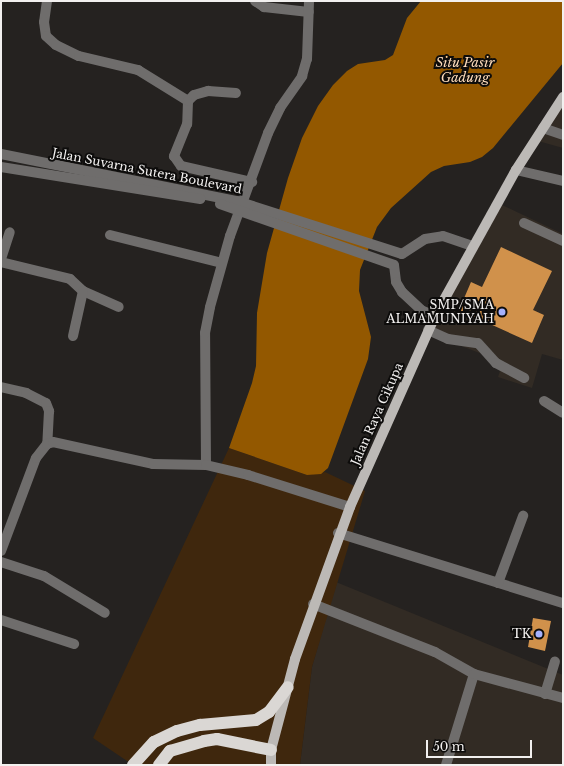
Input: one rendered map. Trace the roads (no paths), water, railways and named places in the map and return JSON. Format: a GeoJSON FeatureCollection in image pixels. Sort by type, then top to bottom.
{"type":"FeatureCollection","features":[{"type":"Feature","properties":{"kind":"highway"},"geometry":{"type":"LineString","coordinates":[[133,765],[154,742],[177,731],[200,725],[256,720],[269,712],[288,687]]}},
{"type":"Feature","properties":{"kind":"highway"},"geometry":{"type":"LineString","coordinates":[[158,765],[170,751],[204,741],[217,739],[271,750]]}},
{"type":"Feature","properties":{"kind":"main road","name":"Jalan Raya Cikupa"},"geometry":{"type":"LineString","coordinates":[[271,765],[271,750],[288,687],[313,604],[338,533],[435,316],[472,246],[516,170],[563,97]]}},
{"type":"Feature","properties":{"kind":"street"},"geometry":{"type":"LineString","coordinates":[[47,1],[44,22],[46,36],[56,45],[78,56],[138,70],[188,101]]}},
{"type":"Feature","properties":{"kind":"street"},"geometry":{"type":"LineString","coordinates":[[255,1],[264,7],[309,12]]}},
{"type":"Feature","properties":{"kind":"street"},"geometry":{"type":"LineString","coordinates":[[206,465],[205,333],[222,263],[268,134],[280,108],[302,76],[307,59],[309,1]]}},
{"type":"Feature","properties":{"kind":"street"},"geometry":{"type":"LineString","coordinates":[[236,93],[208,91],[194,95],[188,101],[187,124],[174,156],[181,166],[252,182]]}},
{"type":"Feature","properties":{"kind":"street"},"geometry":{"type":"LineString","coordinates":[[543,128],[563,135]]}},
{"type":"Feature","properties":{"kind":"street","name":"Jalan Suvarna Sutera Boulevard"},"geometry":{"type":"LineString","coordinates":[[1,154],[237,201],[402,254],[408,248],[425,239],[443,236],[472,246]]}},
{"type":"Feature","properties":{"kind":"street"},"geometry":{"type":"LineString","coordinates":[[1,167],[220,204],[394,265],[396,282],[402,292],[422,310],[435,316]]}},
{"type":"Feature","properties":{"kind":"street"},"geometry":{"type":"LineString","coordinates":[[516,170],[563,181]]}},
{"type":"Feature","properties":{"kind":"street"},"geometry":{"type":"LineString","coordinates":[[524,223],[563,241]]}},
{"type":"Feature","properties":{"kind":"street"},"geometry":{"type":"LineString","coordinates":[[1,259],[10,232]]}},
{"type":"Feature","properties":{"kind":"street"},"geometry":{"type":"LineString","coordinates":[[110,235],[222,263]]}},
{"type":"Feature","properties":{"kind":"street"},"geometry":{"type":"LineString","coordinates":[[1,262],[70,279],[84,291],[119,307]]}},
{"type":"Feature","properties":{"kind":"street"},"geometry":{"type":"LineString","coordinates":[[73,336],[84,291]]}},
{"type":"Feature","properties":{"kind":"street"},"geometry":{"type":"LineString","coordinates":[[428,330],[448,339],[478,344],[496,363],[524,378]]}},
{"type":"Feature","properties":{"kind":"street"},"geometry":{"type":"LineString","coordinates":[[1,387],[26,392],[46,403],[49,411],[47,444],[36,458],[1,551]]}},
{"type":"Feature","properties":{"kind":"street"},"geometry":{"type":"LineString","coordinates":[[544,402],[563,413]]}},
{"type":"Feature","properties":{"kind":"street"},"geometry":{"type":"LineString","coordinates":[[47,444],[61,442],[85,450],[153,464],[206,465],[248,475],[350,507]]}},
{"type":"Feature","properties":{"kind":"street"},"geometry":{"type":"LineString","coordinates":[[498,583],[523,516]]}},
{"type":"Feature","properties":{"kind":"street"},"geometry":{"type":"LineString","coordinates":[[338,533],[563,603]]}},
{"type":"Feature","properties":{"kind":"street"},"geometry":{"type":"LineString","coordinates":[[1,562],[44,576],[105,613]]}},
{"type":"Feature","properties":{"kind":"street"},"geometry":{"type":"LineString","coordinates":[[313,604],[435,652],[474,674],[563,698]]}},
{"type":"Feature","properties":{"kind":"street"},"geometry":{"type":"LineString","coordinates":[[1,620],[74,644]]}},
{"type":"Feature","properties":{"kind":"street"},"geometry":{"type":"LineString","coordinates":[[545,694],[555,662]]}},
{"type":"Feature","properties":{"kind":"street"},"geometry":{"type":"LineString","coordinates":[[446,765],[474,674]]}},
{"type":"Feature","properties":{"kind":"water","name":"Situ Pasir Gadung"},"geometry":{"type":"Polygon","coordinates":[[[421,1],[563,1],[563,63],[493,148],[482,157],[470,162],[444,166],[431,172],[391,208],[377,227],[360,270],[359,291],[371,337],[368,359],[328,468],[321,474],[307,475],[229,448],[252,383],[256,366],[257,313],[267,253],[288,178],[302,138],[318,106],[333,85],[347,71],[358,64],[385,60],[393,55],[407,18],[421,1]]]}},
{"type":"Feature","properties":{"kind":"place","name":"SMP/SMA ALMAMUNIYAH"},"geometry":{"type":"Point","coordinates":[502,312]}},
{"type":"Feature","properties":{"kind":"place","name":"TK"},"geometry":{"type":"Point","coordinates":[539,634]}}]}
